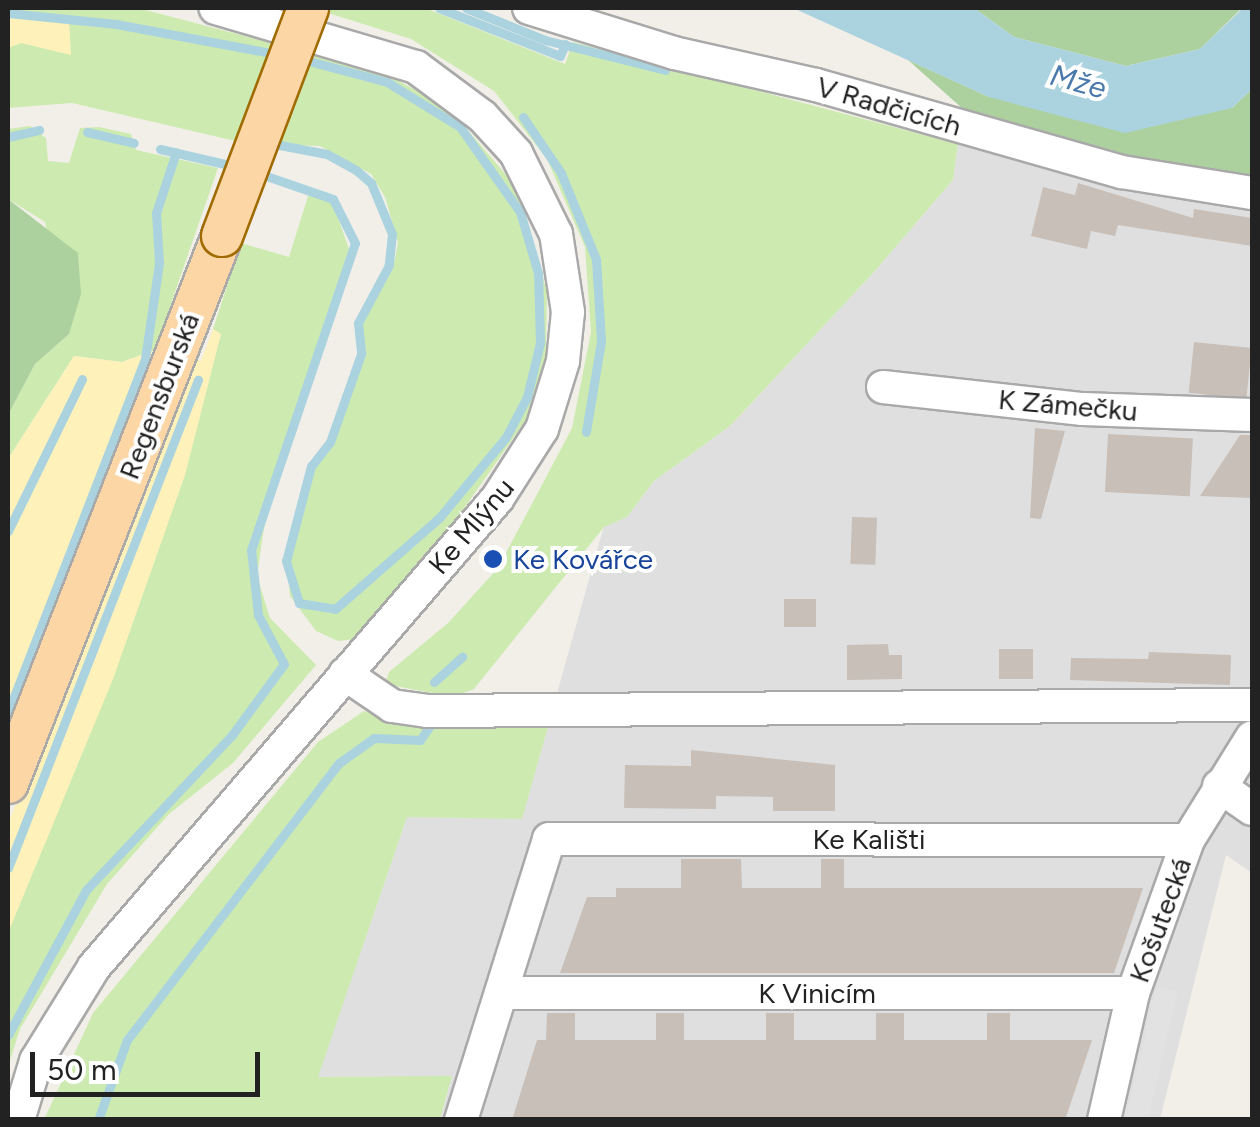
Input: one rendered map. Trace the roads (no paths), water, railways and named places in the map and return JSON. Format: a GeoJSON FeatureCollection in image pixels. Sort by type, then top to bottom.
{"type":"FeatureCollection","features":[{"type":"Feature","properties":{"kind":"main road","name":"Regensburská"},"geometry":{"type":"LineString","coordinates":[[8,783],[308,8]]}},
{"type":"Feature","properties":{"kind":"street","name":"Ke Mlýnu"},"geometry":{"type":"LineString","coordinates":[[18,1120],[36,1061],[94,967],[529,454],[563,361],[568,312],[556,234],[516,153],[450,87],[370,48],[216,8]]}},
{"type":"Feature","properties":{"kind":"street","name":"V Radčicích"},"geometry":{"type":"LineString","coordinates":[[530,8],[674,53],[816,85],[1122,172],[1252,193]]}},
{"type":"Feature","properties":{"kind":"street","name":"K Zámečku"},"geometry":{"type":"LineString","coordinates":[[883,388],[1084,409],[1252,415]]}},
{"type":"Feature","properties":{"kind":"street"},"geometry":{"type":"LineString","coordinates":[[345,674],[392,706],[501,711],[1252,704]]}},
{"type":"Feature","properties":{"kind":"street","name":"Košutecká"},"geometry":{"type":"LineString","coordinates":[[1104,1120],[1133,993],[1188,840],[1218,786],[1252,737]]}},
{"type":"Feature","properties":{"kind":"street"},"geometry":{"type":"LineString","coordinates":[[1218,786],[1252,809]]}},
{"type":"Feature","properties":{"kind":"street","name":"Ke Kališti"},"geometry":{"type":"LineString","coordinates":[[501,992],[549,839],[1188,840]]}},
{"type":"Feature","properties":{"kind":"street"},"geometry":{"type":"LineString","coordinates":[[461,1120],[501,992]]}},
{"type":"Feature","properties":{"kind":"street","name":"K Vinicím"},"geometry":{"type":"LineString","coordinates":[[501,992],[1133,993]]}},
{"type":"Feature","properties":{"kind":"water","name":"Mže"},"geometry":{"type":"Polygon","coordinates":[[[793,8],[974,8],[1014,37],[1126,66],[1200,49],[1243,8],[1252,8],[1252,89],[1232,108],[1125,133],[989,97],[793,8]]]}},
{"type":"Feature","properties":{"kind":"waterway"},"geometry":{"type":"LineString","coordinates":[[439,8],[560,56],[565,44]]}},
{"type":"Feature","properties":{"kind":"waterway"},"geometry":{"type":"LineString","coordinates":[[466,8],[545,40],[665,70]]}},
{"type":"Feature","properties":{"kind":"waterway"},"geometry":{"type":"LineString","coordinates":[[8,13],[116,24],[281,55]]}},
{"type":"Feature","properties":{"kind":"waterway"},"geometry":{"type":"LineString","coordinates":[[269,143],[327,154],[356,170],[371,183],[392,234],[389,265],[358,323],[361,354],[330,442],[311,466],[286,561],[299,603],[335,609],[439,518],[506,437],[527,397],[540,343],[538,273],[520,212],[460,127],[387,82],[301,59]]}},
{"type":"Feature","properties":{"kind":"waterway"},"geometry":{"type":"LineString","coordinates":[[523,117],[561,173],[596,259],[601,341],[586,432]]}},
{"type":"Feature","properties":{"kind":"waterway"},"geometry":{"type":"LineString","coordinates":[[8,137],[39,130]]}},
{"type":"Feature","properties":{"kind":"waterway"},"geometry":{"type":"LineString","coordinates":[[87,132],[134,143]]}},
{"type":"Feature","properties":{"kind":"waterway"},"geometry":{"type":"LineString","coordinates":[[160,149],[238,167]]}},
{"type":"Feature","properties":{"kind":"waterway"},"geometry":{"type":"LineString","coordinates":[[8,712],[145,359],[159,263],[156,213],[176,152]]}},
{"type":"Feature","properties":{"kind":"waterway"},"geometry":{"type":"LineString","coordinates":[[8,1035],[86,890],[232,735],[284,664],[258,615],[251,550],[355,243],[333,199],[258,173]]}},
{"type":"Feature","properties":{"kind":"waterway"},"geometry":{"type":"LineString","coordinates":[[8,531],[82,379]]}},
{"type":"Feature","properties":{"kind":"waterway"},"geometry":{"type":"LineString","coordinates":[[8,868],[198,380]]}},
{"type":"Feature","properties":{"kind":"waterway"},"geometry":{"type":"LineString","coordinates":[[434,682],[462,657]]}},
{"type":"Feature","properties":{"kind":"waterway"},"geometry":{"type":"LineString","coordinates":[[98,1120],[127,1040],[339,763],[374,738],[420,740],[432,723]]}},
{"type":"Feature","properties":{"kind":"place","name":"Ke Kovářce"},"geometry":{"type":"Point","coordinates":[493,559]}}]}
